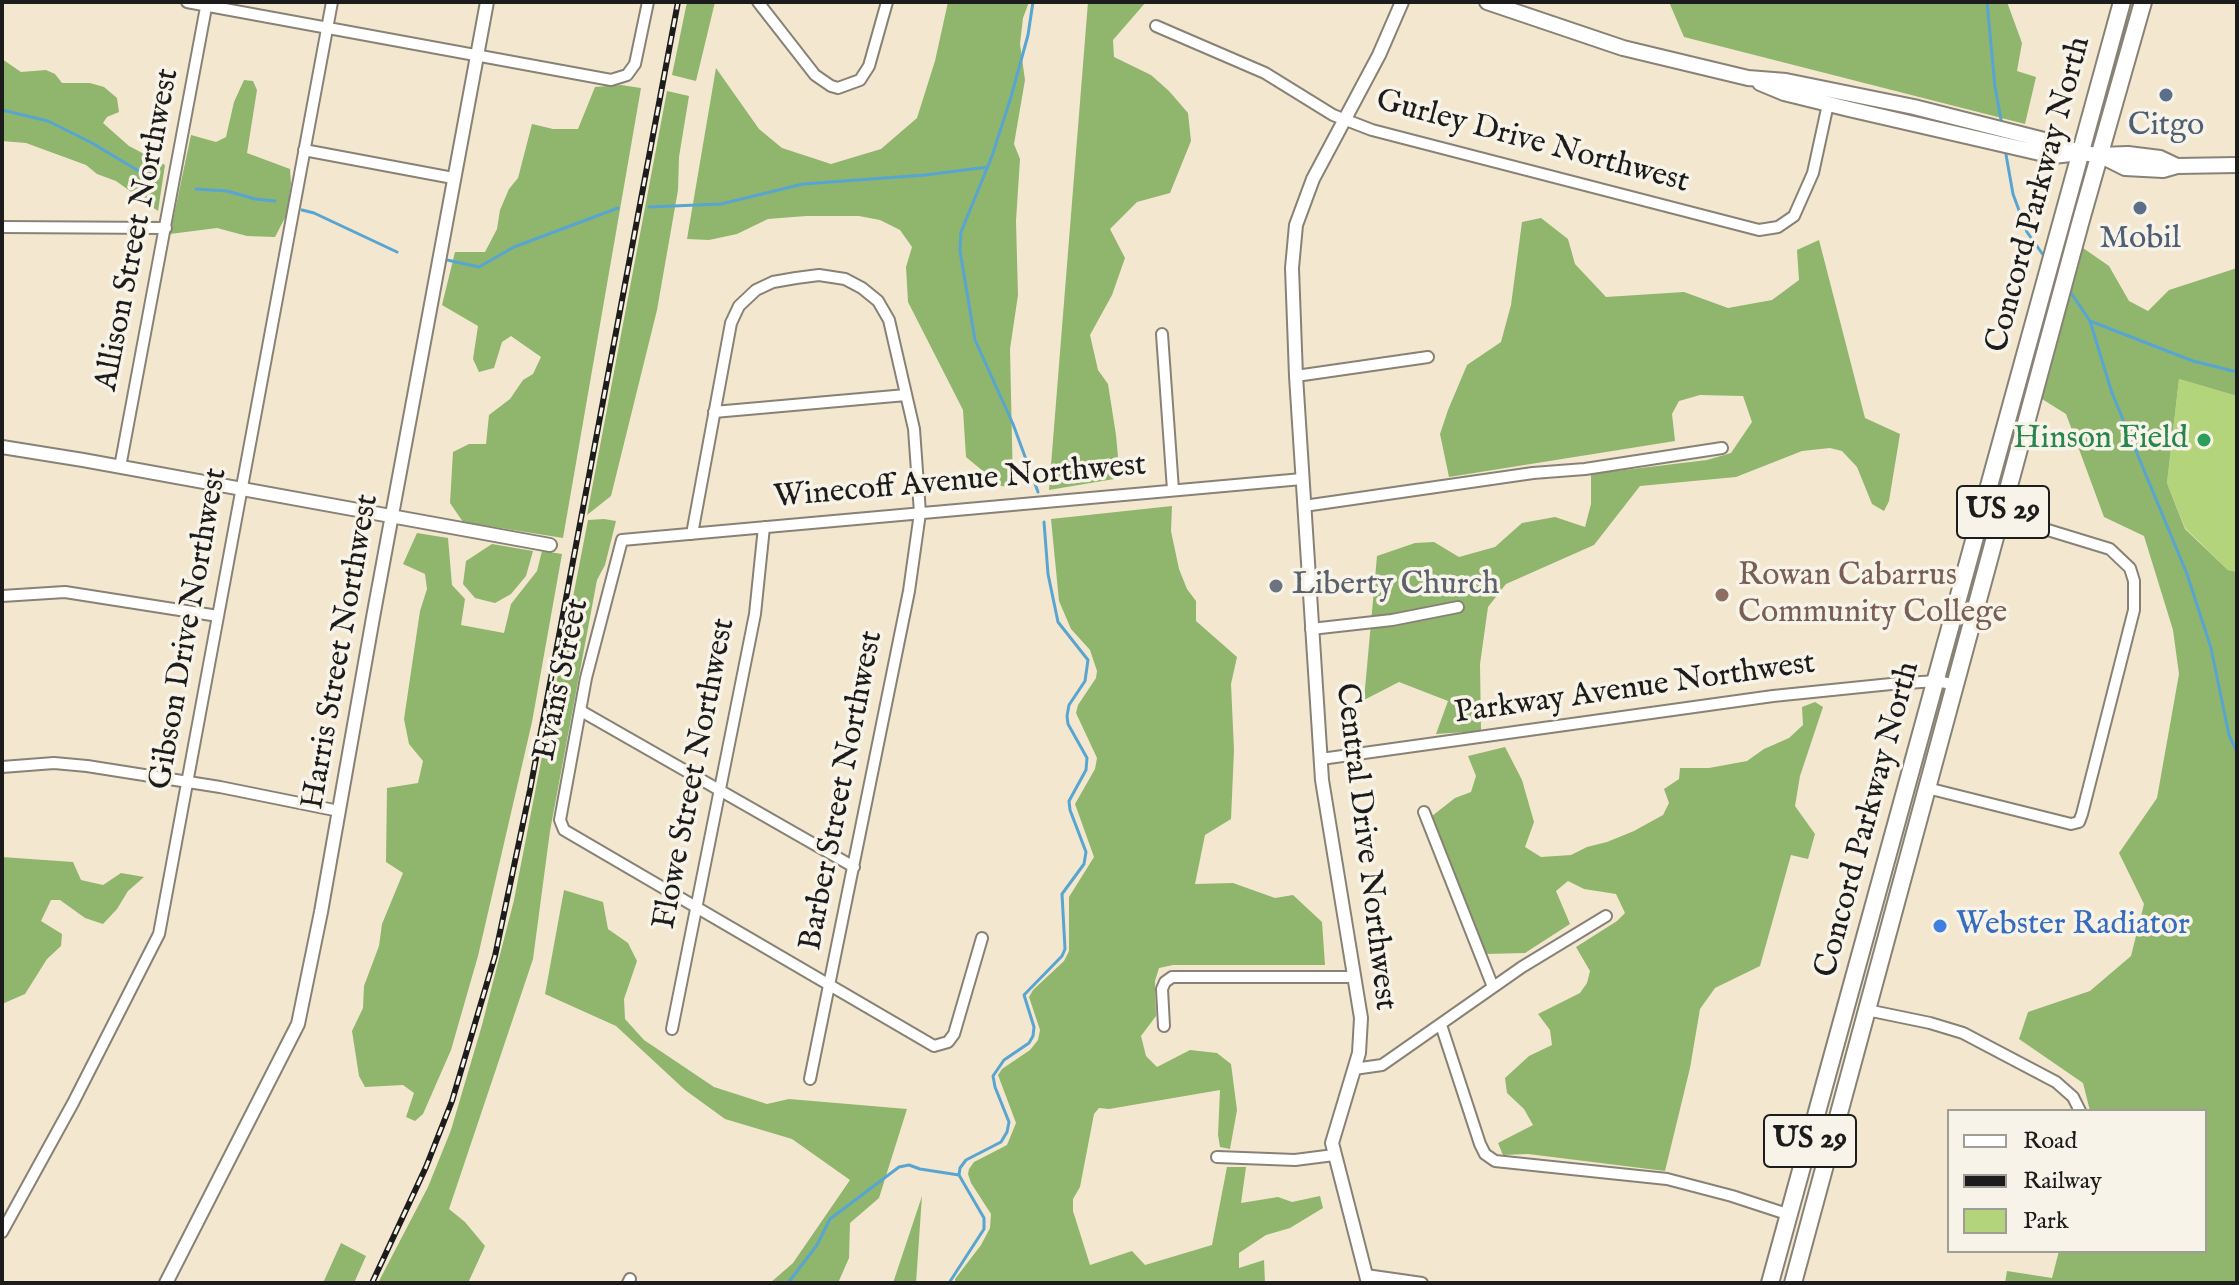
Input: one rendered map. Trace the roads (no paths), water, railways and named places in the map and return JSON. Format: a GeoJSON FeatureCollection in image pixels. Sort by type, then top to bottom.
{"type":"FeatureCollection","features":[{"type":"Feature","properties":{"kind":"highway","name":"Concord Parkway North"},"geometry":{"type":"LineString","coordinates":[[1770,1283],[2122,2]]}},
{"type":"Feature","properties":{"kind":"highway"},"geometry":{"type":"LineString","coordinates":[[2123,70],[2123,39],[2132,2]]}},
{"type":"Feature","properties":{"kind":"highway","name":"Concord Parkway North"},"geometry":{"type":"LineString","coordinates":[[1793,1283],[2143,2]]}},
{"type":"Feature","properties":{"kind":"highway"},"geometry":{"type":"LineString","coordinates":[[2009,488],[2003,486],[2001,480],[2025,390],[2029,339]]}},
{"type":"Feature","properties":{"kind":"highway"},"geometry":{"type":"LineString","coordinates":[[1834,1050],[1855,1055]]}},
{"type":"Feature","properties":{"kind":"main road"},"geometry":{"type":"LineString","coordinates":[[1487,2],[1623,48],[1748,78],[1786,81],[1946,117]]}},
{"type":"Feature","properties":{"kind":"main road"},"geometry":{"type":"LineString","coordinates":[[1748,78],[1784,93],[1828,104],[1963,136],[2099,155],[2125,168],[2163,170],[2177,166],[2237,165]]}},
{"type":"Feature","properties":{"kind":"main road"},"geometry":{"type":"LineString","coordinates":[[1849,109],[1860,104],[1968,121],[2054,149]]}},
{"type":"Feature","properties":{"kind":"street"},"geometry":{"type":"LineString","coordinates":[[187,2],[600,79],[620,79],[635,64],[648,2]]}},
{"type":"Feature","properties":{"kind":"street","name":"Gibson Drive Northwest"},"geometry":{"type":"LineString","coordinates":[[2,1232],[151,954],[164,916],[332,2]]}},
{"type":"Feature","properties":{"kind":"street","name":"Harris Street Northwest"},"geometry":{"type":"LineString","coordinates":[[166,1283],[298,1024],[487,2]]}},
{"type":"Feature","properties":{"kind":"street"},"geometry":{"type":"LineString","coordinates":[[758,2],[815,75],[838,88],[860,80],[869,66],[887,2]]}},
{"type":"Feature","properties":{"kind":"street","name":"Central Drive Northwest"},"geometry":{"type":"LineString","coordinates":[[1367,1279],[1332,1143],[1362,1037],[1321,759],[1302,479],[1292,268],[1296,225],[1313,179],[1379,55],[1402,2]]}},
{"type":"Feature","properties":{"kind":"street","name":"Allison Street Northwest"},"geometry":{"type":"LineString","coordinates":[[120,467],[207,4]]}},
{"type":"Feature","properties":{"kind":"street","name":"Gurley Drive Northwest"},"geometry":{"type":"LineString","coordinates":[[1156,26],[1265,73],[1344,120],[1759,230],[1778,227],[1794,216],[1813,173],[1828,104]]}},
{"type":"Feature","properties":{"kind":"street"},"geometry":{"type":"LineString","coordinates":[[304,150],[453,178]]}},
{"type":"Feature","properties":{"kind":"street"},"geometry":{"type":"LineString","coordinates":[[2,227],[166,228]]}},
{"type":"Feature","properties":{"kind":"street","name":"Barber Street Northwest"},"geometry":{"type":"LineString","coordinates":[[692,534],[731,323],[739,306],[756,290],[773,282],[819,275],[845,279],[862,288],[878,301],[889,320],[914,429],[920,513],[912,577],[810,1079]]}},
{"type":"Feature","properties":{"kind":"street"},"geometry":{"type":"LineString","coordinates":[[1162,334],[1173,490]]}},
{"type":"Feature","properties":{"kind":"street"},"geometry":{"type":"LineString","coordinates":[[1296,376],[1428,357]]}},
{"type":"Feature","properties":{"kind":"street"},"geometry":{"type":"LineString","coordinates":[[714,412],[906,395]]}},
{"type":"Feature","properties":{"kind":"street"},"geometry":{"type":"LineString","coordinates":[[2,447],[550,545]]}},
{"type":"Feature","properties":{"kind":"street"},"geometry":{"type":"LineString","coordinates":[[1304,506],[1722,448]]}},
{"type":"Feature","properties":{"kind":"street","name":"Winecoff Avenue Northwest"},"geometry":{"type":"LineString","coordinates":[[622,540],[1302,479]]}},
{"type":"Feature","properties":{"kind":"street"},"geometry":{"type":"LineString","coordinates":[[1927,788],[2071,824],[2079,822],[2082,814],[2134,610],[2134,581],[2130,568],[2110,549],[2002,516]]}},
{"type":"Feature","properties":{"kind":"street","name":"Flowe Street Northwest"},"geometry":{"type":"LineString","coordinates":[[672,1029],[755,614],[764,527]]}},
{"type":"Feature","properties":{"kind":"street","name":"Evans Street"},"geometry":{"type":"LineString","coordinates":[[622,540],[593,645],[560,820],[564,830],[697,907]]}},
{"type":"Feature","properties":{"kind":"street"},"geometry":{"type":"LineString","coordinates":[[2,596],[65,592],[218,616]]}},
{"type":"Feature","properties":{"kind":"street"},"geometry":{"type":"LineString","coordinates":[[1311,629],[1392,620],[1458,607]]}},
{"type":"Feature","properties":{"kind":"street","name":"Parkway Avenue Northwest"},"geometry":{"type":"LineString","coordinates":[[1321,759],[1773,696],[1937,681],[1956,685]]}},
{"type":"Feature","properties":{"kind":"street"},"geometry":{"type":"LineString","coordinates":[[581,711],[854,867]]}},
{"type":"Feature","properties":{"kind":"street"},"geometry":{"type":"LineString","coordinates":[[2,767],[54,763],[87,766],[339,811]]}},
{"type":"Feature","properties":{"kind":"street"},"geometry":{"type":"LineString","coordinates":[[1424,812],[1493,987]]}},
{"type":"Feature","properties":{"kind":"street"},"geometry":{"type":"LineString","coordinates":[[697,907],[934,1046],[942,1045],[954,1034],[982,938]]}},
{"type":"Feature","properties":{"kind":"street"},"geometry":{"type":"LineString","coordinates":[[1354,1069],[1382,1065],[1522,967],[1606,916]]}},
{"type":"Feature","properties":{"kind":"street"},"geometry":{"type":"LineString","coordinates":[[1164,1026],[1162,989],[1172,977],[1354,977]]}},
{"type":"Feature","properties":{"kind":"street"},"geometry":{"type":"LineString","coordinates":[[1867,1010],[1963,1033],[2056,1082],[2073,1097],[2079,1109]]}},
{"type":"Feature","properties":{"kind":"street"},"geometry":{"type":"LineString","coordinates":[[1441,1025],[1485,1154],[1495,1161],[1684,1182],[1790,1215]]}},
{"type":"Feature","properties":{"kind":"street"},"geometry":{"type":"LineString","coordinates":[[1217,1157],[1295,1160],[1334,1155]]}},
{"type":"Feature","properties":{"kind":"street"},"geometry":{"type":"LineString","coordinates":[[1367,1279],[1422,1283]]}},
{"type":"Feature","properties":{"kind":"waterway"},"geometry":{"type":"LineString","coordinates":[[1033,2],[1028,35],[1011,97],[992,156],[961,232],[960,251],[975,340],[1013,424],[1038,492]]}},
{"type":"Feature","properties":{"kind":"waterway"},"geometry":{"type":"LineString","coordinates":[[1987,2],[2002,125]]}},
{"type":"Feature","properties":{"kind":"waterway"},"geometry":{"type":"LineString","coordinates":[[2,110],[48,121],[147,176]]}},
{"type":"Feature","properties":{"kind":"waterway"},"geometry":{"type":"LineString","coordinates":[[2005,149],[2013,194],[2027,232],[2046,259]]}},
{"type":"Feature","properties":{"kind":"waterway"},"geometry":{"type":"LineString","coordinates":[[649,207],[721,204],[803,184],[988,167]]}},
{"type":"Feature","properties":{"kind":"waterway"},"geometry":{"type":"LineString","coordinates":[[196,189],[227,191],[275,201]]}},
{"type":"Feature","properties":{"kind":"waterway"},"geometry":{"type":"LineString","coordinates":[[447,260],[479,267],[514,247],[618,208]]}},
{"type":"Feature","properties":{"kind":"waterway"},"geometry":{"type":"LineString","coordinates":[[302,210],[397,252]]}},
{"type":"Feature","properties":{"kind":"waterway"},"geometry":{"type":"LineString","coordinates":[[2069,290],[2090,321],[2112,393],[2187,574],[2211,648],[2229,735],[2237,752]]}},
{"type":"Feature","properties":{"kind":"waterway"},"geometry":{"type":"LineString","coordinates":[[2090,321],[2193,361],[2237,372]]}},
{"type":"Feature","properties":{"kind":"waterway"},"geometry":{"type":"LineString","coordinates":[[949,1283],[984,1229],[984,1218],[959,1175],[960,1168],[966,1160],[1001,1142],[1007,1132],[1009,1122],[993,1076],[1004,1060],[1029,1043],[1033,1036],[1034,1027],[1024,995],[1062,956],[1065,949],[1062,894],[1084,864],[1086,852],[1069,801],[1086,770],[1087,758],[1068,724],[1067,716],[1069,705],[1085,681],[1088,660],[1058,622],[1048,574],[1044,522]]}},
{"type":"Feature","properties":{"kind":"waterway"},"geometry":{"type":"LineString","coordinates":[[788,1283],[817,1245],[830,1219],[899,1167],[909,1165],[959,1175]]}},
{"type":"Feature","properties":{"kind":"railway"},"geometry":{"type":"LineString","coordinates":[[372,1283],[426,1167],[452,1101],[495,956],[530,790],[678,2]]}},
{"type":"Feature","properties":{"kind":"place","name":"Citgo"},"geometry":{"type":"Point","coordinates":[2166,95]}},
{"type":"Feature","properties":{"kind":"place","name":"Mobil"},"geometry":{"type":"Point","coordinates":[2140,208]}},
{"type":"Feature","properties":{"kind":"place","name":"Hinson Field"},"geometry":{"type":"Point","coordinates":[2204,440]}},
{"type":"Feature","properties":{"kind":"place","name":"Liberty Church"},"geometry":{"type":"Point","coordinates":[1276,586]}},
{"type":"Feature","properties":{"kind":"place","name":"Rowan Cabarrus Community College"},"geometry":{"type":"Point","coordinates":[1722,595]}},
{"type":"Feature","properties":{"kind":"place","name":"Webster Radiator"},"geometry":{"type":"Point","coordinates":[1940,926]}}]}
